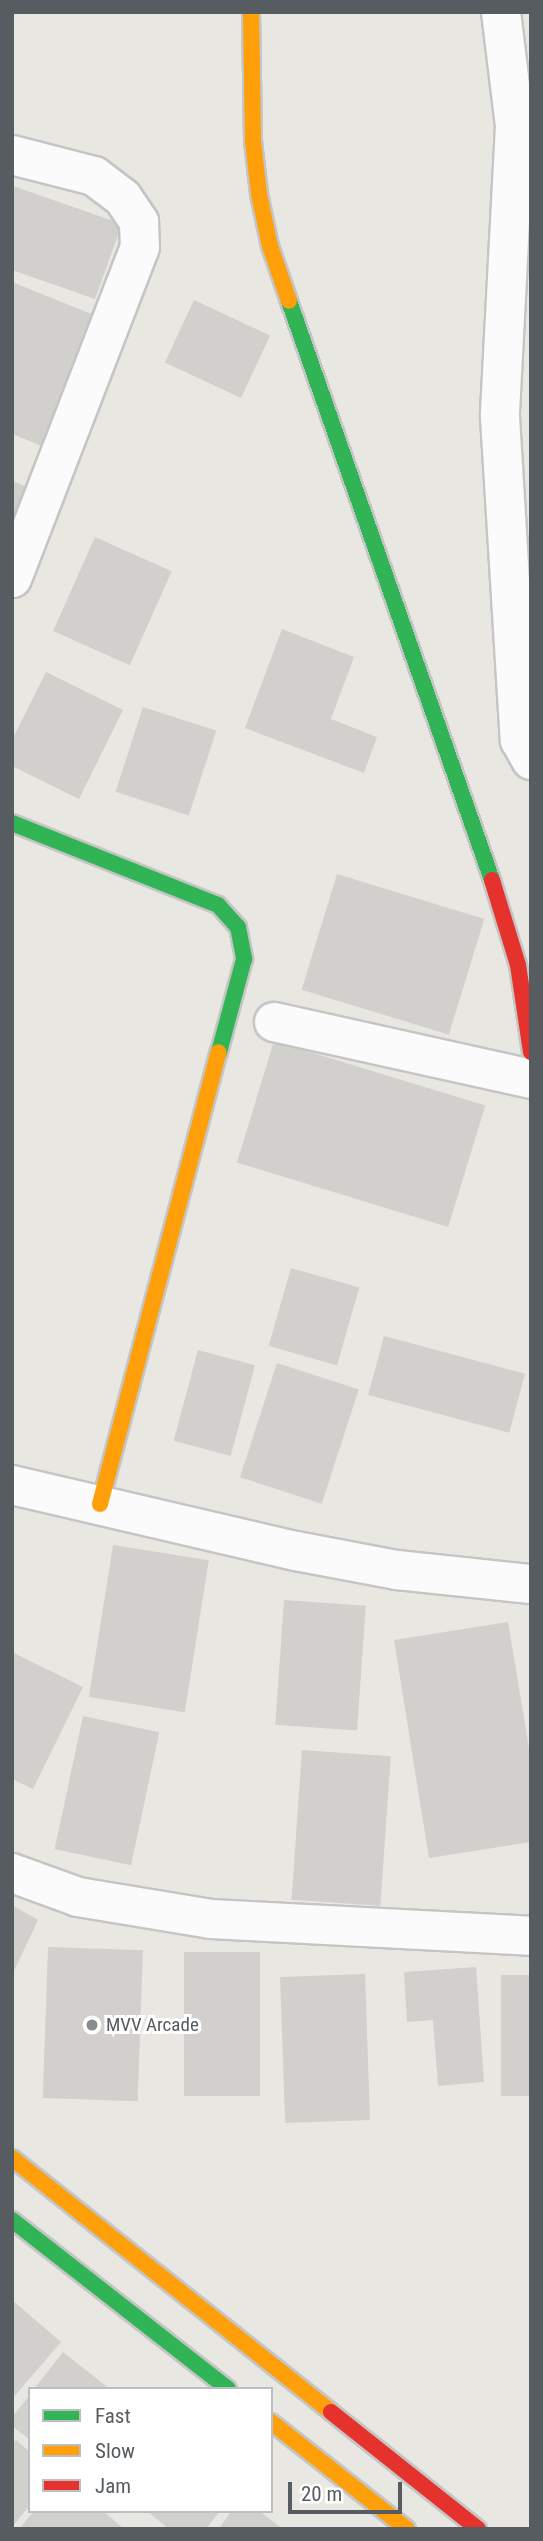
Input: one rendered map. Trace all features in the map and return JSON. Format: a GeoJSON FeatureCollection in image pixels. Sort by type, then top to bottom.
{"type":"FeatureCollection","features":[{"type":"Feature","properties":{"kind":"street"},"geometry":{"type":"LineString","coordinates":[[251,12],[253,141],[259,194],[270,246],[486,860],[518,965],[531,1052]]}},
{"type":"Feature","properties":{"kind":"street"},"geometry":{"type":"LineString","coordinates":[[501,12],[523,122],[500,416],[520,740],[531,760]]}},
{"type":"Feature","properties":{"kind":"street"},"geometry":{"type":"LineString","coordinates":[[12,155],[94,176],[123,198],[139,222],[140,247],[12,578]]}},
{"type":"Feature","properties":{"kind":"street"},"geometry":{"type":"LineString","coordinates":[[12,823],[218,905],[238,927],[244,959],[100,1504]]}},
{"type":"Feature","properties":{"kind":"street"},"geometry":{"type":"LineString","coordinates":[[274,1023],[531,1079]]}},
{"type":"Feature","properties":{"kind":"street"},"geometry":{"type":"LineString","coordinates":[[12,1485],[296,1551],[384,1568],[531,1584]]}},
{"type":"Feature","properties":{"kind":"street"},"geometry":{"type":"LineString","coordinates":[[12,1873],[78,1898],[211,1919],[531,1936]]}},
{"type":"Feature","properties":{"kind":"street"},"geometry":{"type":"LineString","coordinates":[[12,2158],[478,2529]]}},
{"type":"Feature","properties":{"kind":"street"},"geometry":{"type":"LineString","coordinates":[[12,2220],[225,2387]]}},
{"type":"Feature","properties":{"kind":"street"},"geometry":{"type":"LineString","coordinates":[[273,2425],[407,2529]]}},
{"type":"Feature","properties":{"kind":"building"},"geometry":{"type":"Polygon","coordinates":[[[13,186],[122,224],[95,299],[12,270],[13,186]]]}},
{"type":"Feature","properties":{"kind":"building"},"geometry":{"type":"Polygon","coordinates":[[[12,282],[99,317],[47,448],[12,434],[12,282]]]}},
{"type":"Feature","properties":{"kind":"building"},"geometry":{"type":"Polygon","coordinates":[[[194,300],[270,335],[241,398],[165,363],[194,300]]]}},
{"type":"Feature","properties":{"kind":"building"},"geometry":{"type":"Polygon","coordinates":[[[12,481],[33,489],[12,545],[12,481]]]}},
{"type":"Feature","properties":{"kind":"building"},"geometry":{"type":"Polygon","coordinates":[[[95,537],[172,571],[130,665],[53,631],[95,537]]]}},
{"type":"Feature","properties":{"kind":"building"},"geometry":{"type":"Polygon","coordinates":[[[282,629],[354,657],[331,719],[377,737],[364,773],[245,728],[282,629]]]}},
{"type":"Feature","properties":{"kind":"building"},"geometry":{"type":"Polygon","coordinates":[[[46,672],[123,710],[79,799],[12,766],[12,740],[46,672]]]}},
{"type":"Feature","properties":{"kind":"building"},"geometry":{"type":"Polygon","coordinates":[[[143,707],[216,731],[189,815],[115,792],[143,707]]]}},
{"type":"Feature","properties":{"kind":"building"},"geometry":{"type":"Polygon","coordinates":[[[337,874],[484,919],[449,1035],[302,990],[337,874]]]}},
{"type":"Feature","properties":{"kind":"building"},"geometry":{"type":"Polygon","coordinates":[[[274,1041],[485,1106],[448,1227],[237,1162],[274,1041]]]}},
{"type":"Feature","properties":{"kind":"building"},"geometry":{"type":"Polygon","coordinates":[[[291,1268],[359,1288],[337,1365],[269,1346],[291,1268]]]}},
{"type":"Feature","properties":{"kind":"building"},"geometry":{"type":"Polygon","coordinates":[[[384,1336],[525,1374],[509,1433],[368,1395],[384,1336]]]}},
{"type":"Feature","properties":{"kind":"building"},"geometry":{"type":"Polygon","coordinates":[[[198,1350],[255,1365],[231,1456],[174,1441],[198,1350]]]}},
{"type":"Feature","properties":{"kind":"building"},"geometry":{"type":"Polygon","coordinates":[[[277,1363],[359,1390],[322,1504],[240,1477],[277,1363]]]}},
{"type":"Feature","properties":{"kind":"building"},"geometry":{"type":"Polygon","coordinates":[[[113,1545],[209,1560],[185,1712],[89,1697],[113,1545]]]}},
{"type":"Feature","properties":{"kind":"building"},"geometry":{"type":"Polygon","coordinates":[[[284,1600],[366,1606],[357,1730],[275,1725],[284,1600]]]}},
{"type":"Feature","properties":{"kind":"building"},"geometry":{"type":"Polygon","coordinates":[[[508,1622],[531,1760],[531,1842],[429,1858],[394,1640],[508,1622]]]}},
{"type":"Feature","properties":{"kind":"building"},"geometry":{"type":"Polygon","coordinates":[[[12,1652],[83,1687],[33,1789],[12,1779],[12,1652]]]}},
{"type":"Feature","properties":{"kind":"building"},"geometry":{"type":"Polygon","coordinates":[[[83,1716],[159,1732],[131,1865],[55,1849],[83,1716]]]}},
{"type":"Feature","properties":{"kind":"building"},"geometry":{"type":"Polygon","coordinates":[[[302,1750],[391,1756],[380,1906],[292,1900],[302,1750]]]}},
{"type":"Feature","properties":{"kind":"building"},"geometry":{"type":"Polygon","coordinates":[[[12,1905],[38,1920],[12,1975],[12,1905]]]}},
{"type":"Feature","properties":{"kind":"building","name":"MVV Arcade"},"geometry":{"type":"Polygon","coordinates":[[[48,1947],[143,1950],[138,2101],[43,2098],[48,1947]]]}},
{"type":"Feature","properties":{"kind":"building"},"geometry":{"type":"Polygon","coordinates":[[[184,1952],[260,1952],[260,2096],[184,2096],[184,1952]]]}},
{"type":"Feature","properties":{"kind":"building"},"geometry":{"type":"Polygon","coordinates":[[[476,1967],[484,2082],[438,2086],[433,2020],[407,2022],[404,1972],[476,1967]]]}},
{"type":"Feature","properties":{"kind":"building"},"geometry":{"type":"Polygon","coordinates":[[[365,1974],[370,2120],[285,2123],[280,1977],[365,1974]]]}},
{"type":"Feature","properties":{"kind":"building"},"geometry":{"type":"Polygon","coordinates":[[[501,1975],[531,1975],[531,2096],[501,2096],[501,1975]]]}},
{"type":"Feature","properties":{"kind":"building"},"geometry":{"type":"Polygon","coordinates":[[[12,2300],[61,2342],[12,2399],[12,2300]]]}},
{"type":"Feature","properties":{"kind":"building"},"geometry":{"type":"Polygon","coordinates":[[[63,2352],[107,2387],[36,2387],[63,2352]]]}},
{"type":"Feature","properties":{"kind":"building"},"geometry":{"type":"Polygon","coordinates":[[[28,2397],[28,2438],[12,2426],[12,2417],[28,2397]]]}},
{"type":"Feature","properties":{"kind":"building"},"geometry":{"type":"Polygon","coordinates":[[[16,2440],[28,2450],[28,2507],[12,2527],[12,2445],[16,2440]]]}},
{"type":"Feature","properties":{"kind":"building"},"geometry":{"type":"Polygon","coordinates":[[[32,2513],[105,2513],[124,2529],[19,2529],[32,2513]]]}},
{"type":"Feature","properties":{"kind":"building"},"geometry":{"type":"Polygon","coordinates":[[[149,2513],[218,2513],[206,2529],[169,2529],[149,2513]]]}},
{"type":"Feature","properties":{"kind":"building"},"geometry":{"type":"Polygon","coordinates":[[[230,2513],[262,2513],[283,2529],[219,2529],[230,2513]]]}},
{"type":"Feature","properties":{"kind":"traffic: fast"},"geometry":{"type":"LineString","coordinates":[[289,301],[492,880]]}},
{"type":"Feature","properties":{"kind":"traffic: fast"},"geometry":{"type":"LineString","coordinates":[[12,823],[218,905],[238,927],[244,959],[219,1052]]}},
{"type":"Feature","properties":{"kind":"traffic: fast"},"geometry":{"type":"LineString","coordinates":[[12,2220],[225,2387]]}},
{"type":"Feature","properties":{"kind":"traffic: slow"},"geometry":{"type":"LineString","coordinates":[[251,12],[253,141],[259,194],[270,246],[289,301]]}},
{"type":"Feature","properties":{"kind":"traffic: slow"},"geometry":{"type":"LineString","coordinates":[[100,1504],[219,1052]]}},
{"type":"Feature","properties":{"kind":"traffic: slow"},"geometry":{"type":"LineString","coordinates":[[12,2158],[331,2412]]}},
{"type":"Feature","properties":{"kind":"traffic: slow"},"geometry":{"type":"LineString","coordinates":[[273,2424],[407,2529]]}},
{"type":"Feature","properties":{"kind":"traffic: jam"},"geometry":{"type":"LineString","coordinates":[[492,880],[518,965],[531,1052]]}},
{"type":"Feature","properties":{"kind":"traffic: jam"},"geometry":{"type":"LineString","coordinates":[[331,2412],[478,2529]]}},
{"type":"Feature","properties":{"kind":"place","name":"MVV Arcade"},"geometry":{"type":"Point","coordinates":[92,2025]}}]}
